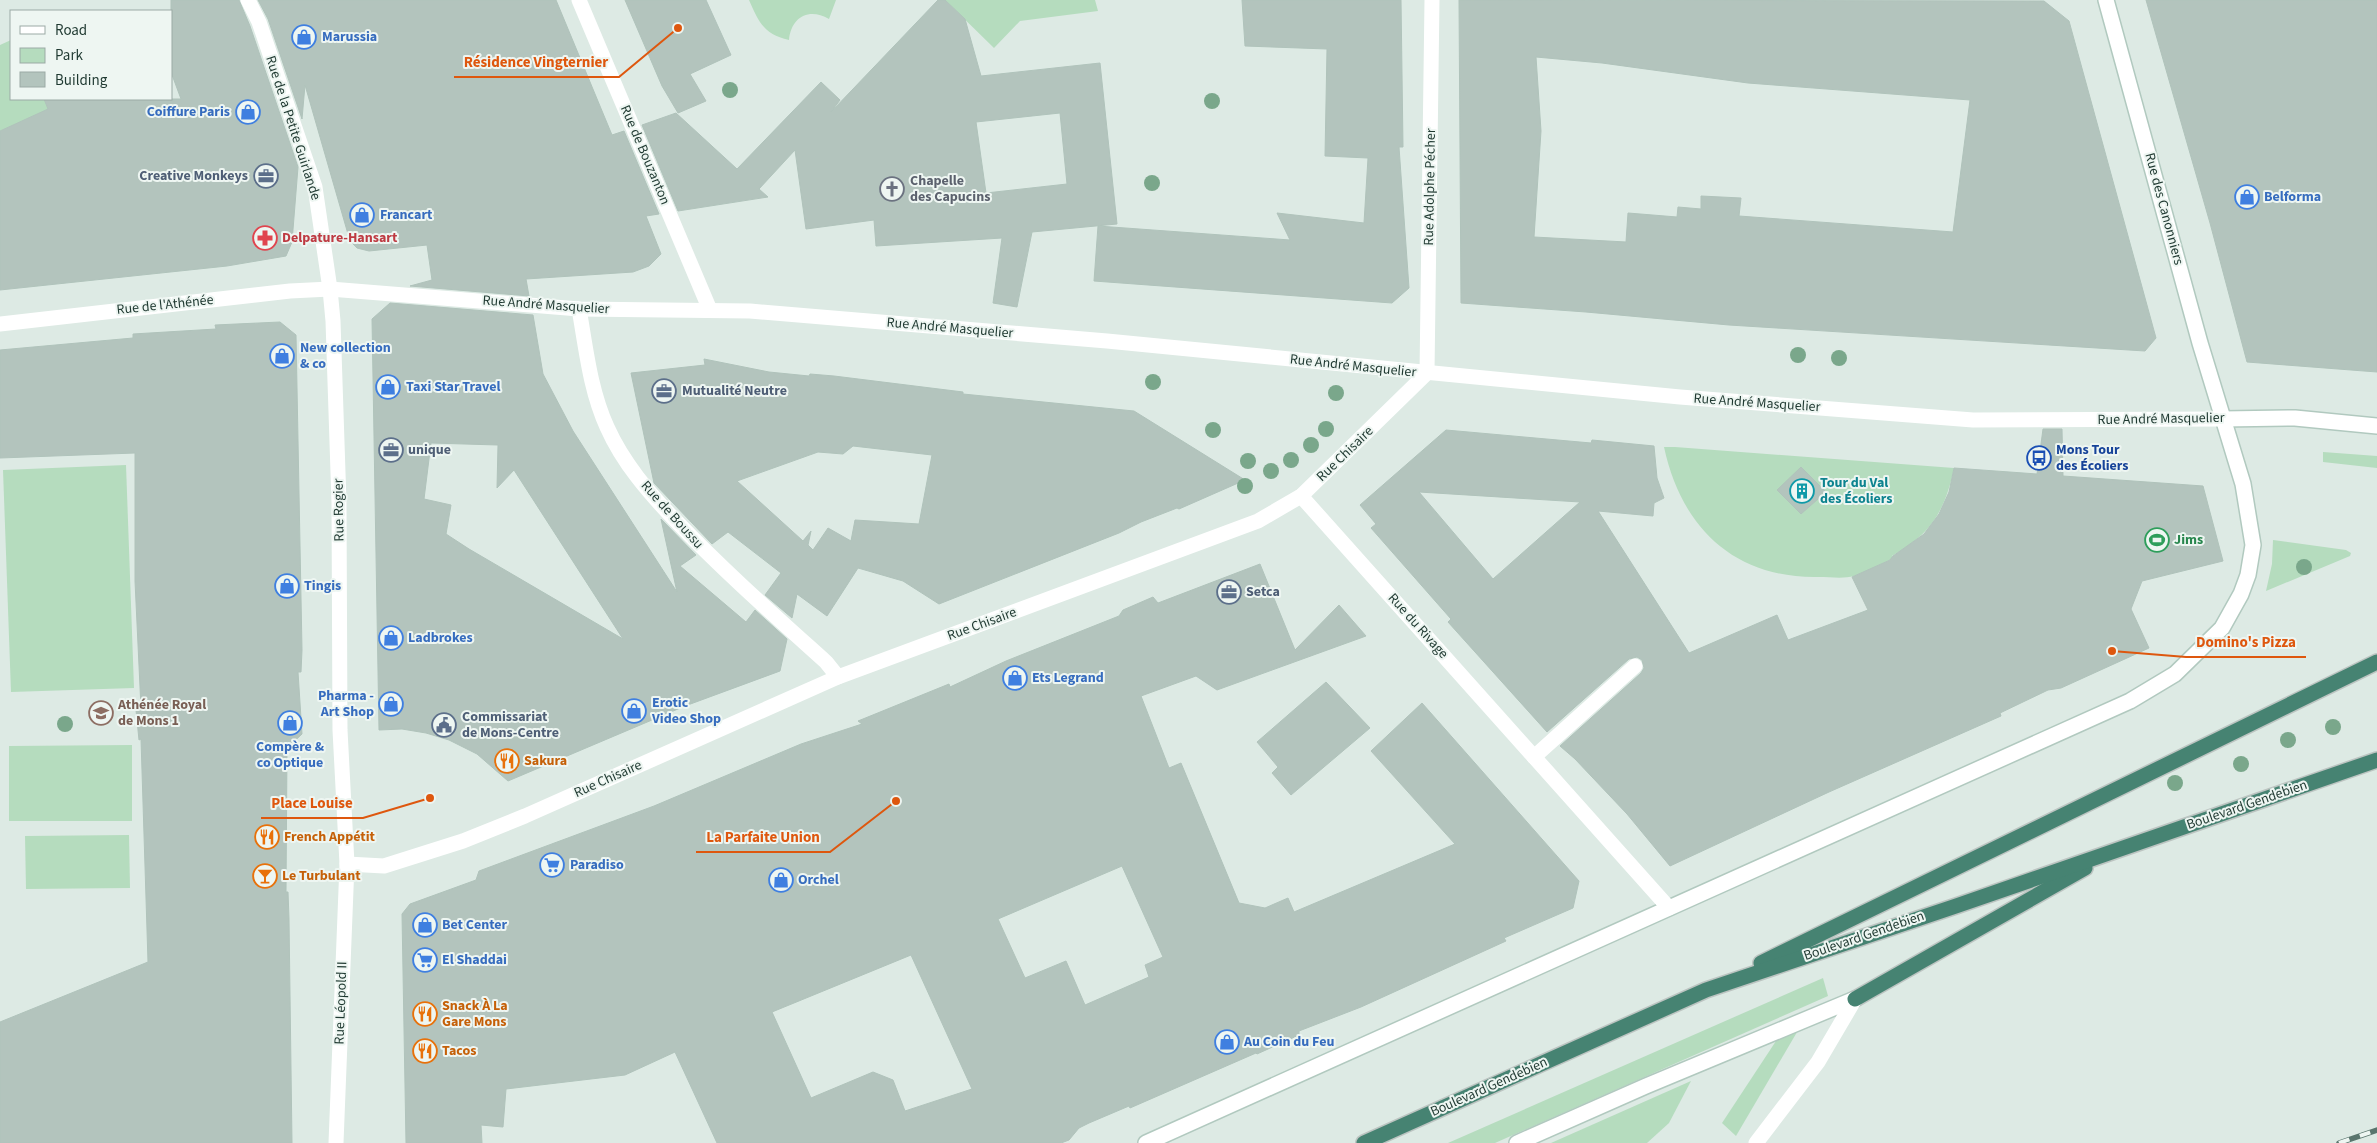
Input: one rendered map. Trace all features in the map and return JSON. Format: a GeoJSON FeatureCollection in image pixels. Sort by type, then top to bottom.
{"type":"FeatureCollection","features":[{"type":"Feature","properties":{"kind":"highway"},"geometry":{"type":"LineString","coordinates":[[1706,990],[2377,662]]}},
{"type":"Feature","properties":{"kind":"highway","name":"Boulevard Gendebien"},"geometry":{"type":"LineString","coordinates":[[1364,1143],[1706,990],[2377,760]]}},
{"type":"Feature","properties":{"kind":"highway"},"geometry":{"type":"LineString","coordinates":[[1855,999],[2119,849]]}},
{"type":"Feature","properties":{"kind":"street","name":"Rue de la Petite Guirlande"},"geometry":{"type":"LineString","coordinates":[[248,0],[259,22],[315,187],[330,289]]}},
{"type":"Feature","properties":{"kind":"street","name":"Rue de Bouzanton"},"geometry":{"type":"LineString","coordinates":[[579,0],[710,310]]}},
{"type":"Feature","properties":{"kind":"street","name":"Rue Adolphe Pécher"},"geometry":{"type":"LineString","coordinates":[[1427,373],[1432,0]]}},
{"type":"Feature","properties":{"kind":"street","name":"Rue des Canonniers"},"geometry":{"type":"LineString","coordinates":[[1146,1143],[2130,701],[2175,674],[2222,628],[2241,594],[2249,568],[2253,545],[2244,484],[2222,418],[2106,0]]}},
{"type":"Feature","properties":{"kind":"street","name":"Rue André Masquelier"},"geometry":{"type":"LineString","coordinates":[[330,289],[579,308],[760,312],[1107,341],[1680,397],[1974,420],[2295,418],[2377,426]]}},
{"type":"Feature","properties":{"kind":"street","name":"Rue de l'Athénée"},"geometry":{"type":"LineString","coordinates":[[0,324],[330,289]]}},
{"type":"Feature","properties":{"kind":"street","name":"Rue Rogier"},"geometry":{"type":"LineString","coordinates":[[330,289],[339,503],[340,730],[346,864]]}},
{"type":"Feature","properties":{"kind":"street","name":"Rue de Boussu"},"geometry":{"type":"LineString","coordinates":[[579,308],[591,378],[607,427],[628,467],[656,500],[710,557],[826,662],[838,677]]}},
{"type":"Feature","properties":{"kind":"street","name":"Rue Chisaire"},"geometry":{"type":"LineString","coordinates":[[346,864],[384,866],[503,826],[838,677],[1258,521],[1301,496],[1427,373]]}},
{"type":"Feature","properties":{"kind":"street","name":"Rue du Rivage"},"geometry":{"type":"LineString","coordinates":[[1301,496],[1669,908]]}},
{"type":"Feature","properties":{"kind":"street"},"geometry":{"type":"LineString","coordinates":[[1534,757],[1635,666]]}},
{"type":"Feature","properties":{"kind":"street","name":"Rue Léopold II"},"geometry":{"type":"LineString","coordinates":[[336,1143],[346,864]]}},
{"type":"Feature","properties":{"kind":"street"},"geometry":{"type":"LineString","coordinates":[[1517,1143],[1646,1086],[1855,999]]}},
{"type":"Feature","properties":{"kind":"street"},"geometry":{"type":"LineString","coordinates":[[1756,1143],[1818,1062],[1855,999]]}},
{"type":"Feature","properties":{"kind":"green space"},"geometry":{"type":"Polygon","coordinates":[[[749,0],[836,0],[829,19],[815,14],[808,14],[797,20],[790,32],[789,40],[768,31],[763,26],[749,0]]]}},
{"type":"Feature","properties":{"kind":"green space"},"geometry":{"type":"Polygon","coordinates":[[[945,0],[1095,0],[1098,11],[1020,21],[994,48],[945,0]]]}},
{"type":"Feature","properties":{"kind":"green space"},"geometry":{"type":"Polygon","coordinates":[[[10,40],[10,100],[44,100],[50,112],[0,131],[0,45],[10,40]]]}},
{"type":"Feature","properties":{"kind":"green space"},"geometry":{"type":"Polygon","coordinates":[[[1664,447],[1954,468],[1946,497],[1934,520],[1917,539],[1892,556],[1892,559],[1850,577],[1789,575],[1761,569],[1737,558],[1716,543],[1698,524],[1683,501],[1672,476],[1664,447]]]}},
{"type":"Feature","properties":{"kind":"green space"},"geometry":{"type":"Polygon","coordinates":[[[2323,452],[2377,456],[2377,468],[2323,462],[2323,452]]]}},
{"type":"Feature","properties":{"kind":"green space"},"geometry":{"type":"Polygon","coordinates":[[[126,465],[134,688],[11,692],[3,470],[126,465]]]}},
{"type":"Feature","properties":{"kind":"green space"},"geometry":{"type":"Polygon","coordinates":[[[2273,540],[2346,550],[2351,553],[2350,556],[2266,591],[2272,564],[2273,540]]]}},
{"type":"Feature","properties":{"kind":"green space"},"geometry":{"type":"Polygon","coordinates":[[[132,745],[132,821],[9,821],[9,746],[132,745]]]}},
{"type":"Feature","properties":{"kind":"green space"},"geometry":{"type":"Polygon","coordinates":[[[129,835],[130,888],[26,889],[25,836],[129,835]]]}},
{"type":"Feature","properties":{"kind":"green space"},"geometry":{"type":"Polygon","coordinates":[[[1823,978],[1828,996],[1495,1143],[1448,1143],[1823,978]]]}},
{"type":"Feature","properties":{"kind":"green space"},"geometry":{"type":"Polygon","coordinates":[[[1800,1027],[1736,1136],[1722,1123],[1776,1041],[1800,1027]]]}},
{"type":"Feature","properties":{"kind":"green space"},"geometry":{"type":"Polygon","coordinates":[[[1691,1081],[1669,1123],[1647,1143],[1551,1143],[1691,1081]]]}},
{"type":"Feature","properties":{"kind":"building"},"geometry":{"type":"Polygon","coordinates":[[[171,0],[239,0],[250,26],[298,167],[292,242],[286,256],[227,266],[0,290],[0,131],[48,109],[44,100],[181,99],[172,75],[171,0]]]}},
{"type":"Feature","properties":{"kind":"building"},"geometry":{"type":"Polygon","coordinates":[[[258,0],[556,0],[612,135],[624,131],[659,214],[646,216],[661,254],[649,266],[633,272],[526,279],[529,296],[410,286],[432,280],[427,245],[369,251],[357,248],[350,241],[305,85],[302,119],[268,19],[258,0]]]}},
{"type":"Feature","properties":{"kind":"building"},"geometry":{"type":"Polygon","coordinates":[[[625,0],[706,0],[731,55],[690,74],[706,101],[678,113],[662,86],[625,0]]]}},
{"type":"Feature","properties":{"kind":"building"},"geometry":{"type":"Polygon","coordinates":[[[938,0],[945,0],[965,19],[981,76],[1100,63],[1117,224],[1032,232],[1017,307],[993,303],[1002,238],[876,246],[874,220],[806,229],[795,150],[759,189],[768,197],[678,211],[642,125],[676,113],[737,169],[821,82],[840,100],[831,112],[938,0]],[[1060,113],[976,122],[986,193],[1067,184],[1060,113]]]}},
{"type":"Feature","properties":{"kind":"building"},"geometry":{"type":"Polygon","coordinates":[[[1242,0],[1401,0],[1403,147],[1399,147],[1409,288],[1392,303],[1094,281],[1098,226],[1290,240],[1277,213],[1364,223],[1368,158],[1325,156],[1327,49],[1245,46],[1242,0]]]}},
{"type":"Feature","properties":{"kind":"building"},"geometry":{"type":"Polygon","coordinates":[[[1459,0],[2044,1],[2069,21],[2156,338],[2145,351],[1729,325],[1461,303],[1459,0]],[[1536,57],[1541,131],[1534,237],[1626,242],[1628,213],[1677,217],[1678,207],[1701,209],[1701,196],[1741,198],[1739,216],[1953,232],[1970,100],[1748,83],[1602,63],[1536,57]]]}},
{"type":"Feature","properties":{"kind":"building"},"geometry":{"type":"Polygon","coordinates":[[[2146,0],[2377,0],[2377,372],[2247,362],[2210,223],[2146,0]]]}},
{"type":"Feature","properties":{"kind":"building"},"geometry":{"type":"Polygon","coordinates":[[[390,303],[533,315],[543,374],[573,431],[677,592],[661,519],[696,555],[680,566],[746,622],[755,610],[787,639],[780,671],[685,706],[508,781],[477,754],[449,740],[426,733],[402,729],[379,730],[372,319],[390,303]],[[431,443],[424,499],[451,505],[446,534],[623,639],[514,470],[497,488],[498,445],[431,443]]]}},
{"type":"Feature","properties":{"kind":"building"},"geometry":{"type":"Polygon","coordinates":[[[280,322],[296,335],[302,650],[301,672],[298,672],[302,734],[287,748],[286,892],[288,892],[289,919],[292,1143],[0,1143],[0,1022],[148,962],[141,739],[139,740],[136,710],[141,708],[135,581],[135,453],[0,458],[0,350],[133,338],[133,334],[216,329],[215,325],[280,322]]]}},
{"type":"Feature","properties":{"kind":"building"},"geometry":{"type":"Polygon","coordinates":[[[704,359],[769,372],[809,376],[810,374],[834,376],[963,392],[963,394],[1134,411],[1245,480],[1179,509],[1177,508],[1141,522],[1119,533],[939,604],[903,581],[858,568],[827,616],[797,594],[792,618],[765,595],[781,573],[728,532],[712,544],[654,483],[631,373],[705,365],[704,359]],[[853,446],[843,454],[818,452],[737,481],[803,541],[811,531],[808,545],[813,550],[828,528],[851,541],[855,520],[919,524],[932,455],[853,446]]]}},
{"type":"Feature","properties":{"kind":"building"},"geometry":{"type":"Polygon","coordinates":[[[2043,429],[2062,429],[2063,476],[2203,486],[2223,561],[2142,581],[2131,609],[2149,648],[2061,688],[2048,690],[2000,713],[2001,716],[1829,792],[1670,866],[1627,814],[1575,759],[1560,746],[1641,673],[1644,668],[1642,660],[1637,657],[1629,659],[1547,732],[1448,622],[1451,619],[1371,528],[1376,524],[1360,505],[1446,430],[1591,443],[1592,440],[1654,446],[1657,478],[1664,498],[1654,503],[1653,516],[1598,511],[1689,653],[1777,615],[1788,640],[1868,610],[1852,577],[1890,560],[1924,534],[1939,514],[1949,492],[1954,468],[2037,474],[2043,429]],[[1419,492],[1493,579],[1580,502],[1419,492]]]}},
{"type":"Feature","properties":{"kind":"building","name":"Tour du Val des Écoliers"},"geometry":{"type":"Polygon","coordinates":[[[1801,467],[1826,492],[1801,514],[1777,490],[1801,467]]]}},
{"type":"Feature","properties":{"kind":"building"},"geometry":{"type":"Polygon","coordinates":[[[1260,564],[1295,650],[1339,605],[1366,636],[1217,690],[1196,676],[1141,696],[1169,768],[1181,763],[1239,903],[1265,908],[1288,898],[1294,912],[1455,844],[1371,751],[1422,703],[1579,881],[1573,908],[1504,938],[1506,941],[1361,1007],[1299,1031],[1299,1035],[1257,1054],[1130,1108],[1129,1106],[1089,1123],[1079,1128],[1069,1140],[1061,1143],[717,1143],[675,1052],[625,1075],[506,1089],[503,1127],[481,1125],[482,1143],[406,1143],[402,914],[410,904],[476,880],[479,871],[654,806],[801,744],[862,724],[858,721],[949,684],[950,687],[1006,661],[1119,616],[1123,610],[1153,597],[1158,603],[1260,564]],[[1122,866],[998,919],[1025,978],[1066,961],[1085,1005],[1149,977],[1145,965],[1163,957],[1122,866]],[[911,955],[772,1012],[811,1098],[873,1072],[893,1080],[905,1111],[972,1089],[911,955]]]}},
{"type":"Feature","properties":{"kind":"building"},"geometry":{"type":"Polygon","coordinates":[[[1326,682],[1370,728],[1291,795],[1272,773],[1278,767],[1257,742],[1326,682]]]}},
{"type":"Feature","properties":{"kind":"railway"},"geometry":{"type":"LineString","coordinates":[[2339,1143],[2377,1130]]}},
{"type":"Feature","properties":{"kind":"place","name":"Résidence Vingternier"},"geometry":{"type":"Point","coordinates":[678,28]}},
{"type":"Feature","properties":{"kind":"place","name":"Marussia"},"geometry":{"type":"Point","coordinates":[304,37]}},
{"type":"Feature","properties":{"kind":"place","name":"Coiffure Paris"},"geometry":{"type":"Point","coordinates":[248,112]}},
{"type":"Feature","properties":{"kind":"place","name":"Creative Monkeys"},"geometry":{"type":"Point","coordinates":[266,176]}},
{"type":"Feature","properties":{"kind":"place","name":"Chapelle des Capucins"},"geometry":{"type":"Point","coordinates":[892,189]}},
{"type":"Feature","properties":{"kind":"place","name":"Belforma"},"geometry":{"type":"Point","coordinates":[2247,197]}},
{"type":"Feature","properties":{"kind":"place","name":"Francart"},"geometry":{"type":"Point","coordinates":[362,215]}},
{"type":"Feature","properties":{"kind":"place","name":"Delpature-Hansart"},"geometry":{"type":"Point","coordinates":[265,238]}},
{"type":"Feature","properties":{"kind":"place","name":"New collection & co"},"geometry":{"type":"Point","coordinates":[282,356]}},
{"type":"Feature","properties":{"kind":"place","name":"Taxi Star Travel"},"geometry":{"type":"Point","coordinates":[388,387]}},
{"type":"Feature","properties":{"kind":"place","name":"Mutualité Neutre"},"geometry":{"type":"Point","coordinates":[664,391]}},
{"type":"Feature","properties":{"kind":"place","name":"unique"},"geometry":{"type":"Point","coordinates":[391,450]}},
{"type":"Feature","properties":{"kind":"place","name":"Mons Tour des Écoliers"},"geometry":{"type":"Point","coordinates":[2039,458]}},
{"type":"Feature","properties":{"kind":"place","name":"Tour du Val des Écoliers"},"geometry":{"type":"Point","coordinates":[1802,491]}},
{"type":"Feature","properties":{"kind":"place","name":"Jims"},"geometry":{"type":"Point","coordinates":[2157,540]}},
{"type":"Feature","properties":{"kind":"place","name":"Tingis"},"geometry":{"type":"Point","coordinates":[287,586]}},
{"type":"Feature","properties":{"kind":"place","name":"Setca"},"geometry":{"type":"Point","coordinates":[1229,592]}},
{"type":"Feature","properties":{"kind":"place","name":"Ladbrokes"},"geometry":{"type":"Point","coordinates":[391,638]}},
{"type":"Feature","properties":{"kind":"place","name":"Domino's Pizza"},"geometry":{"type":"Point","coordinates":[2112,651]}},
{"type":"Feature","properties":{"kind":"place","name":"Ets Legrand"},"geometry":{"type":"Point","coordinates":[1015,678]}},
{"type":"Feature","properties":{"kind":"place","name":"Pharma - Art Shop"},"geometry":{"type":"Point","coordinates":[391,704]}},
{"type":"Feature","properties":{"kind":"place","name":"Erotic Video Shop"},"geometry":{"type":"Point","coordinates":[634,711]}},
{"type":"Feature","properties":{"kind":"place","name":"Athénée Royal de Mons 1"},"geometry":{"type":"Point","coordinates":[101,713]}},
{"type":"Feature","properties":{"kind":"place","name":"Compère & co Optique"},"geometry":{"type":"Point","coordinates":[290,723]}},
{"type":"Feature","properties":{"kind":"place","name":"Commissariat de Mons-Centre"},"geometry":{"type":"Point","coordinates":[444,725]}},
{"type":"Feature","properties":{"kind":"place","name":"Sakura"},"geometry":{"type":"Point","coordinates":[507,761]}},
{"type":"Feature","properties":{"kind":"place","name":"Place Louise"},"geometry":{"type":"Point","coordinates":[430,798]}},
{"type":"Feature","properties":{"kind":"place","name":"La Parfaite Union"},"geometry":{"type":"Point","coordinates":[896,801]}},
{"type":"Feature","properties":{"kind":"place","name":"French Appétit"},"geometry":{"type":"Point","coordinates":[267,837]}},
{"type":"Feature","properties":{"kind":"place","name":"Paradiso"},"geometry":{"type":"Point","coordinates":[552,865]}},
{"type":"Feature","properties":{"kind":"place","name":"Le Turbulant"},"geometry":{"type":"Point","coordinates":[265,876]}},
{"type":"Feature","properties":{"kind":"place","name":"Orchel"},"geometry":{"type":"Point","coordinates":[781,880]}},
{"type":"Feature","properties":{"kind":"place","name":"Bet Center"},"geometry":{"type":"Point","coordinates":[425,925]}},
{"type":"Feature","properties":{"kind":"place","name":"El Shaddai"},"geometry":{"type":"Point","coordinates":[425,960]}},
{"type":"Feature","properties":{"kind":"place","name":"Snack À La Gare Mons"},"geometry":{"type":"Point","coordinates":[425,1014]}},
{"type":"Feature","properties":{"kind":"place","name":"Au Coin du Feu"},"geometry":{"type":"Point","coordinates":[1227,1042]}},
{"type":"Feature","properties":{"kind":"place","name":"Tacos"},"geometry":{"type":"Point","coordinates":[425,1051]}}]}
